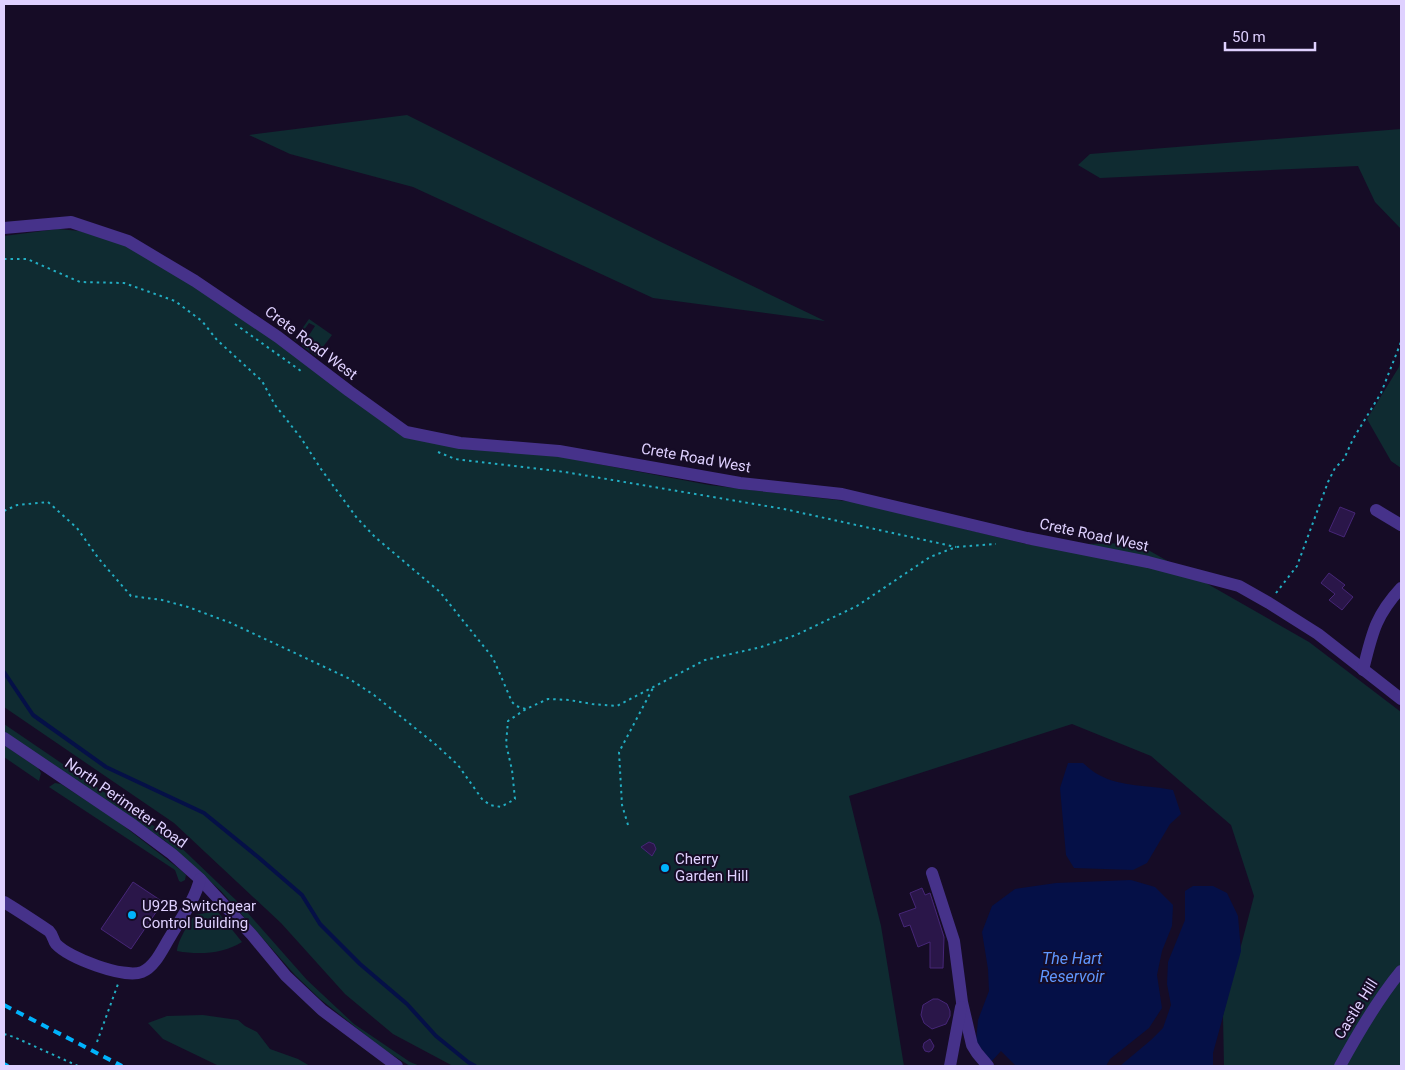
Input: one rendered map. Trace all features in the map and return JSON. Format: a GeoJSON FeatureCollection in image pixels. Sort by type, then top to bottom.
{"type":"FeatureCollection","features":[{"type":"Feature","properties":{"kind":"street","name":"Crete Road West"},"geometry":{"type":"LineString","coordinates":[[4,228],[71,222],[128,241],[195,281],[278,336],[406,432],[460,443],[559,451],[740,483],[842,494],[1027,538],[1148,562],[1239,586],[1269,602],[1318,634],[1401,700]]}},
{"type":"Feature","properties":{"kind":"street"},"geometry":{"type":"LineString","coordinates":[[1376,510],[1401,525]]}},
{"type":"Feature","properties":{"kind":"street"},"geometry":{"type":"LineString","coordinates":[[1363,670],[1376,622],[1401,588]]}},
{"type":"Feature","properties":{"kind":"street","name":"North Perimeter Road"},"geometry":{"type":"LineString","coordinates":[[4,738],[133,825],[172,854],[200,879],[252,935],[286,976],[315,1003],[397,1066]]}},
{"type":"Feature","properties":{"kind":"street"},"geometry":{"type":"LineString","coordinates":[[932,873],[954,942],[962,1002],[972,1045],[988,1066]]}},
{"type":"Feature","properties":{"kind":"street"},"geometry":{"type":"LineString","coordinates":[[4,902],[50,932],[57,945],[78,958],[92,964],[129,974],[141,972],[153,963],[197,892],[200,879]]}},
{"type":"Feature","properties":{"kind":"street","name":"Castle Hill"},"geometry":{"type":"LineString","coordinates":[[1340,1066],[1372,1011],[1401,971]]}},
{"type":"Feature","properties":{"kind":"street"},"geometry":{"type":"LineString","coordinates":[[950,1066],[962,1002]]}},
{"type":"Feature","properties":{"kind":"path"},"geometry":{"type":"LineString","coordinates":[[4,259],[27,259],[80,282],[124,283],[175,301],[202,321],[218,340],[262,381],[275,405],[302,438],[321,469],[357,518],[375,537],[440,592],[493,658],[512,702],[516,706],[526,709]]}},
{"type":"Feature","properties":{"kind":"path"},"geometry":{"type":"LineString","coordinates":[[228,319],[306,375]]}},
{"type":"Feature","properties":{"kind":"path"},"geometry":{"type":"LineString","coordinates":[[1269,602],[1297,566],[1328,482],[1335,468],[1344,459],[1353,438],[1381,393],[1401,342]]}},
{"type":"Feature","properties":{"kind":"path"},"geometry":{"type":"LineString","coordinates":[[438,452],[456,459],[565,472],[774,508],[956,548]]}},
{"type":"Feature","properties":{"kind":"path"},"geometry":{"type":"LineString","coordinates":[[4,511],[17,505],[48,502],[77,528],[99,559],[131,596],[162,600],[231,623],[348,678],[374,695],[435,744],[458,765],[482,799],[490,805],[501,807],[515,800],[514,777],[506,744],[508,721],[526,709],[548,699],[617,706],[706,660],[751,650],[796,635],[857,606],[930,557],[956,548],[1000,544]]}},
{"type":"Feature","properties":{"kind":"path"},"geometry":{"type":"LineString","coordinates":[[628,824],[622,805],[619,752],[653,688]]}},
{"type":"Feature","properties":{"kind":"path"},"geometry":{"type":"LineString","coordinates":[[97,1042],[122,972]]}},
{"type":"Feature","properties":{"kind":"path"},"geometry":{"type":"LineString","coordinates":[[4,1034],[78,1066]]}},
{"type":"Feature","properties":{"kind":"green space"},"geometry":{"type":"Polygon","coordinates":[[[407,115],[661,242],[825,321],[653,298],[413,187],[290,154],[249,135],[407,115]]]}},
{"type":"Feature","properties":{"kind":"green space"},"geometry":{"type":"Polygon","coordinates":[[[1401,129],[1401,229],[1375,202],[1358,166],[1100,178],[1078,165],[1090,154],[1401,129]]]}},
{"type":"Feature","properties":{"kind":"green space"},"geometry":{"type":"Polygon","coordinates":[[[58,229],[80,231],[121,243],[236,310],[396,432],[560,455],[709,485],[854,502],[1030,545],[1136,543],[1309,642],[1401,712],[1401,1066],[1224,1066],[1223,1015],[1254,896],[1231,825],[1151,756],[1072,724],[849,796],[881,926],[904,1066],[453,1066],[393,1034],[345,994],[281,923],[174,823],[4,707],[4,236],[58,229]]]}},
{"type":"Feature","properties":{"kind":"green space"},"geometry":{"type":"Polygon","coordinates":[[[309,319],[332,335],[316,356],[302,346],[315,326],[309,323],[296,341],[294,340],[309,319]]]}},
{"type":"Feature","properties":{"kind":"green space"},"geometry":{"type":"Polygon","coordinates":[[[1401,359],[1401,468],[1391,461],[1367,419],[1399,367],[1401,359]]]}},
{"type":"Feature","properties":{"kind":"green space"},"geometry":{"type":"Polygon","coordinates":[[[4,724],[170,837],[239,903],[307,980],[354,1024],[410,1062],[420,1066],[410,1066],[383,1049],[320,999],[295,975],[221,891],[164,840],[4,732],[4,724]]]}},
{"type":"Feature","properties":{"kind":"green space"},"geometry":{"type":"Polygon","coordinates":[[[4,745],[38,768],[41,773],[39,781],[4,757],[4,745]]]}},
{"type":"Feature","properties":{"kind":"green space"},"geometry":{"type":"Polygon","coordinates":[[[55,783],[61,784],[116,820],[182,871],[186,875],[185,880],[179,881],[175,870],[49,787],[55,783]]]}},
{"type":"Feature","properties":{"kind":"green space"},"geometry":{"type":"Polygon","coordinates":[[[217,911],[242,942],[227,949],[211,953],[177,951],[181,938],[195,915],[217,911]]]}},
{"type":"Feature","properties":{"kind":"green space"},"geometry":{"type":"Polygon","coordinates":[[[203,1015],[238,1020],[257,1032],[270,1049],[298,1059],[310,1066],[219,1066],[163,1039],[148,1023],[167,1016],[203,1015]]]}},
{"type":"Feature","properties":{"kind":"water"},"geometry":{"type":"Polygon","coordinates":[[[1068,763],[1083,763],[1097,774],[1116,782],[1173,790],[1181,814],[1170,824],[1147,863],[1133,870],[1074,868],[1066,855],[1060,788],[1068,763]]]}},
{"type":"Feature","properties":{"kind":"water","name":"The Hart Reservoir"},"geometry":{"type":"Polygon","coordinates":[[[1131,880],[1155,887],[1173,905],[1172,926],[1162,951],[1157,975],[1162,1008],[1149,1028],[1110,1059],[1106,1066],[1016,1066],[1001,1051],[991,1062],[976,1041],[978,1020],[989,991],[988,969],[982,932],[992,906],[1015,889],[1056,883],[1131,880]]]}},
{"type":"Feature","properties":{"kind":"water"},"geometry":{"type":"Polygon","coordinates":[[[1193,886],[1213,886],[1227,893],[1238,916],[1241,951],[1213,1053],[1213,1066],[1120,1066],[1163,1028],[1171,1005],[1167,984],[1168,962],[1185,920],[1185,891],[1193,886]]]}},
{"type":"Feature","properties":{"kind":"building"},"geometry":{"type":"Polygon","coordinates":[[[1340,507],[1355,513],[1344,537],[1329,531],[1340,507]]]}},
{"type":"Feature","properties":{"kind":"building"},"geometry":{"type":"Polygon","coordinates":[[[1329,573],[1345,585],[1342,588],[1353,597],[1342,610],[1329,600],[1335,594],[1321,583],[1329,573]]]}},
{"type":"Feature","properties":{"kind":"building"},"geometry":{"type":"Polygon","coordinates":[[[649,842],[654,844],[656,849],[652,856],[641,847],[649,842]]]}},
{"type":"Feature","properties":{"kind":"building","name":"U92B Switchgear Control Building"},"geometry":{"type":"Polygon","coordinates":[[[133,882],[163,902],[131,949],[101,929],[133,882]]]}},
{"type":"Feature","properties":{"kind":"building"},"geometry":{"type":"Polygon","coordinates":[[[922,888],[925,895],[930,893],[944,937],[943,968],[930,968],[930,942],[918,947],[910,925],[904,927],[899,914],[916,908],[910,893],[922,888]]]}},
{"type":"Feature","properties":{"kind":"building"},"geometry":{"type":"Polygon","coordinates":[[[933,999],[938,999],[947,1004],[950,1016],[946,1024],[932,1029],[924,1023],[921,1015],[923,1005],[933,999]]]}},
{"type":"Feature","properties":{"kind":"building"},"geometry":{"type":"Polygon","coordinates":[[[930,1039],[934,1046],[929,1052],[925,1051],[923,1047],[924,1043],[930,1039]]]}},
{"type":"Feature","properties":{"kind":"waterway"},"geometry":{"type":"LineString","coordinates":[[4,672],[33,715],[106,767],[204,813],[258,857],[302,895],[320,924],[360,964],[407,1004],[436,1036],[475,1066]]}},
{"type":"Feature","properties":{"kind":"railway"},"geometry":{"type":"LineString","coordinates":[[4,1005],[122,1066]]}},
{"type":"Feature","properties":{"kind":"railway"},"geometry":{"type":"LineString","coordinates":[[4,1064],[8,1066]]}},
{"type":"Feature","properties":{"kind":"place","name":"Cherry Garden Hill"},"geometry":{"type":"Point","coordinates":[665,868]}},
{"type":"Feature","properties":{"kind":"place","name":"U92B Switchgear Control Building"},"geometry":{"type":"Point","coordinates":[132,915]}}]}
